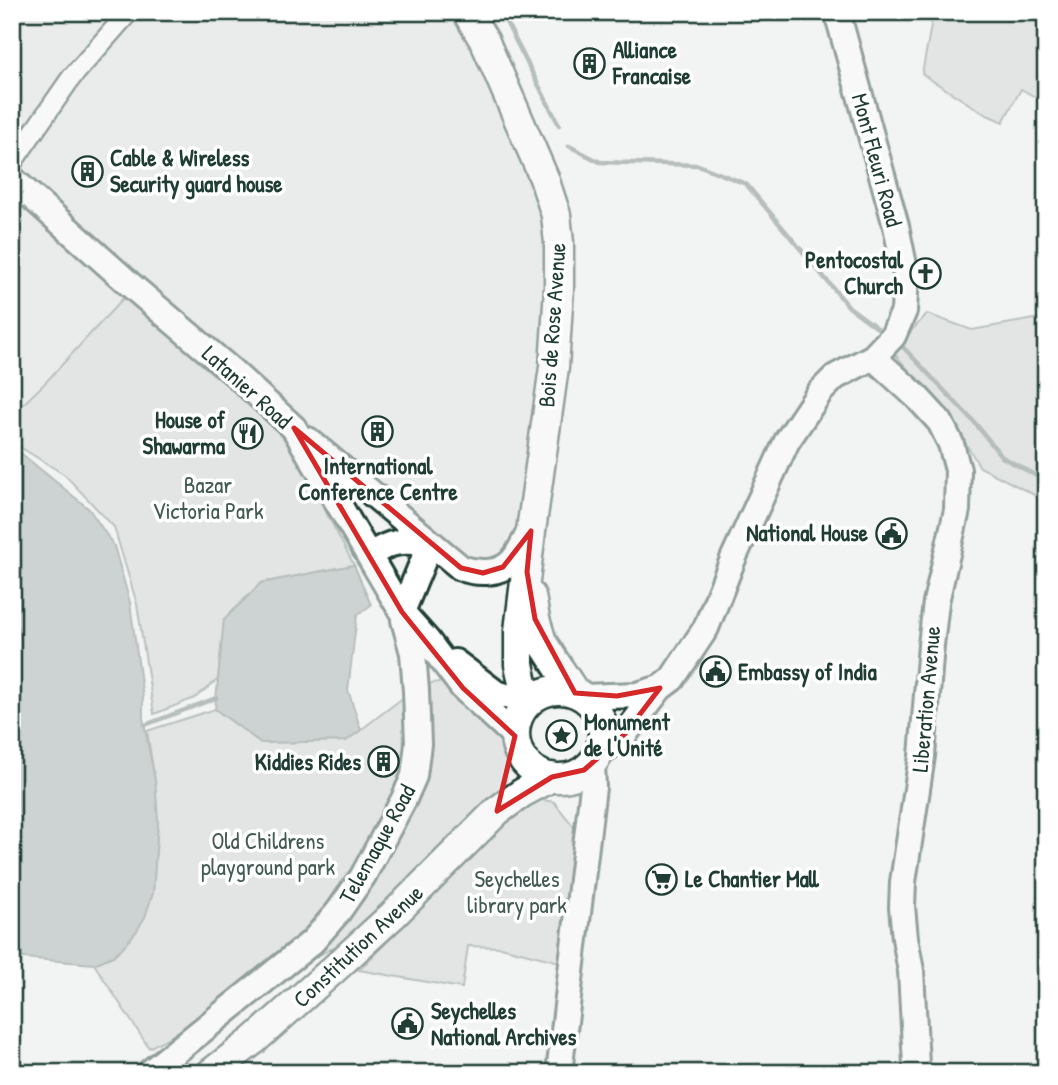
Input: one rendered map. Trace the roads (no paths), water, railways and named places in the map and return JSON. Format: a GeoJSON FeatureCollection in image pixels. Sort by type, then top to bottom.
{"type":"FeatureCollection","features":[{"type":"Feature","properties":{"kind":"main road","name":"Bois de Rose Avenue"},"geometry":{"type":"LineString","coordinates":[[467,12],[485,42],[536,160],[556,215],[559,243],[554,367],[519,631],[519,664],[527,702]]}},
{"type":"Feature","properties":{"kind":"main road","name":"Mont Fleuri Road"},"geometry":{"type":"LineString","coordinates":[[595,759],[624,734],[660,688],[672,679],[705,628],[787,441],[820,392],[835,377],[873,357],[893,336],[904,311],[906,275],[896,226],[837,12]]}},
{"type":"Feature","properties":{"kind":"main road","name":"Latanier Road"},"geometry":{"type":"LineString","coordinates":[[12,178],[294,429],[402,612],[463,688],[515,736]]}},
{"type":"Feature","properties":{"kind":"main road","name":"Liberation Avenue"},"geometry":{"type":"LineString","coordinates":[[873,357],[940,422],[951,444],[958,470],[957,510],[936,602],[930,645],[922,756],[903,882],[902,907],[912,983],[916,1065],[919,1073]]}},
{"type":"Feature","properties":{"kind":"main road"},"geometry":{"type":"LineString","coordinates":[[294,429],[461,568],[483,573],[503,567],[512,561],[531,531]]}},
{"type":"Feature","properties":{"kind":"main road"},"geometry":{"type":"LineString","coordinates":[[369,555],[391,543],[414,541],[429,544]]}},
{"type":"Feature","properties":{"kind":"main road"},"geometry":{"type":"LineString","coordinates":[[402,612],[429,544]]}},
{"type":"Feature","properties":{"kind":"main road","name":"Bois de Rose Avenue"},"geometry":{"type":"LineString","coordinates":[[527,572],[542,642],[579,695]]}},
{"type":"Feature","properties":{"kind":"main road","name":"Telemaque Road"},"geometry":{"type":"LineString","coordinates":[[149,1073],[312,942],[338,912],[369,865],[414,776],[418,744],[416,691],[413,653],[402,612]]}},
{"type":"Feature","properties":{"kind":"main road","name":"Latanier Road"},"geometry":{"type":"LineString","coordinates":[[427,640],[496,693],[527,702]]}},
{"type":"Feature","properties":{"kind":"main road"},"geometry":{"type":"LineString","coordinates":[[579,695],[593,706],[600,718],[602,744],[595,759],[584,770],[564,778],[538,773],[526,763],[518,751],[515,736],[516,724],[527,702],[550,691],[562,690],[579,695],[637,695],[660,688]]}},
{"type":"Feature","properties":{"kind":"main road","name":"Constitution Avenue"},"geometry":{"type":"LineString","coordinates":[[497,811],[508,782],[515,736]]}},
{"type":"Feature","properties":{"kind":"main road"},"geometry":{"type":"LineString","coordinates":[[559,1073],[595,759]]}},
{"type":"Feature","properties":{"kind":"main road","name":"Constitution Avenue"},"geometry":{"type":"LineString","coordinates":[[211,1073],[254,1040],[393,915],[497,811],[522,793],[552,777]]}},
{"type":"Feature","properties":{"kind":"street"},"geometry":{"type":"LineString","coordinates":[[12,163],[71,78],[129,12]]}},
{"type":"Feature","properties":{"kind":"waterway"},"geometry":{"type":"LineString","coordinates":[[501,12],[559,125]]}},
{"type":"Feature","properties":{"kind":"waterway"},"geometry":{"type":"LineString","coordinates":[[1035,12],[1046,18]]}},
{"type":"Feature","properties":{"kind":"waterway"},"geometry":{"type":"LineString","coordinates":[[569,146],[600,162],[698,165],[746,184],[849,307],[880,330]]}},
{"type":"Feature","properties":{"kind":"waterway"},"geometry":{"type":"LineString","coordinates":[[902,346],[975,423],[1002,457],[1046,481]]}},
{"type":"Feature","properties":{"kind":"waterway"},"geometry":{"type":"LineString","coordinates":[[145,725],[216,698]]}},
{"type":"Feature","properties":{"kind":"place","name":"Alliance Francaise"},"geometry":{"type":"Point","coordinates":[590,63]}},
{"type":"Feature","properties":{"kind":"place","name":"Cable & Wireless Security guard house"},"geometry":{"type":"Point","coordinates":[87,171]}},
{"type":"Feature","properties":{"kind":"place","name":"Pentocostal Church"},"geometry":{"type":"Point","coordinates":[926,273]}},
{"type":"Feature","properties":{"kind":"place","name":"International Conference Centre"},"geometry":{"type":"Point","coordinates":[378,432]}},
{"type":"Feature","properties":{"kind":"place","name":"House of Shawarma"},"geometry":{"type":"Point","coordinates":[248,433]}},
{"type":"Feature","properties":{"kind":"place","name":"National House"},"geometry":{"type":"Point","coordinates":[891,533]}},
{"type":"Feature","properties":{"kind":"place","name":"Embassy of India"},"geometry":{"type":"Point","coordinates":[715,672]}},
{"type":"Feature","properties":{"kind":"place","name":"Monument de l'Unité"},"geometry":{"type":"Point","coordinates":[561,735]}},
{"type":"Feature","properties":{"kind":"place","name":"Kiddies Rides"},"geometry":{"type":"Point","coordinates":[384,762]}},
{"type":"Feature","properties":{"kind":"place","name":"Le Chantier Mall"},"geometry":{"type":"Point","coordinates":[662,879]}},
{"type":"Feature","properties":{"kind":"place","name":"Seychelles National Archives"},"geometry":{"type":"Point","coordinates":[408,1024]}},
{"type":"Feature","properties":{"kind":"park label","name":"Bazar Victoria Park"},"geometry":{"type":"Point","coordinates":[208,498]}},
{"type":"Feature","properties":{"kind":"park label","name":"Old Childrens playground park"},"geometry":{"type":"Point","coordinates":[268,854]}},
{"type":"Feature","properties":{"kind":"park label","name":"Seychelles library park"},"geometry":{"type":"Point","coordinates":[517,892]}}]}
